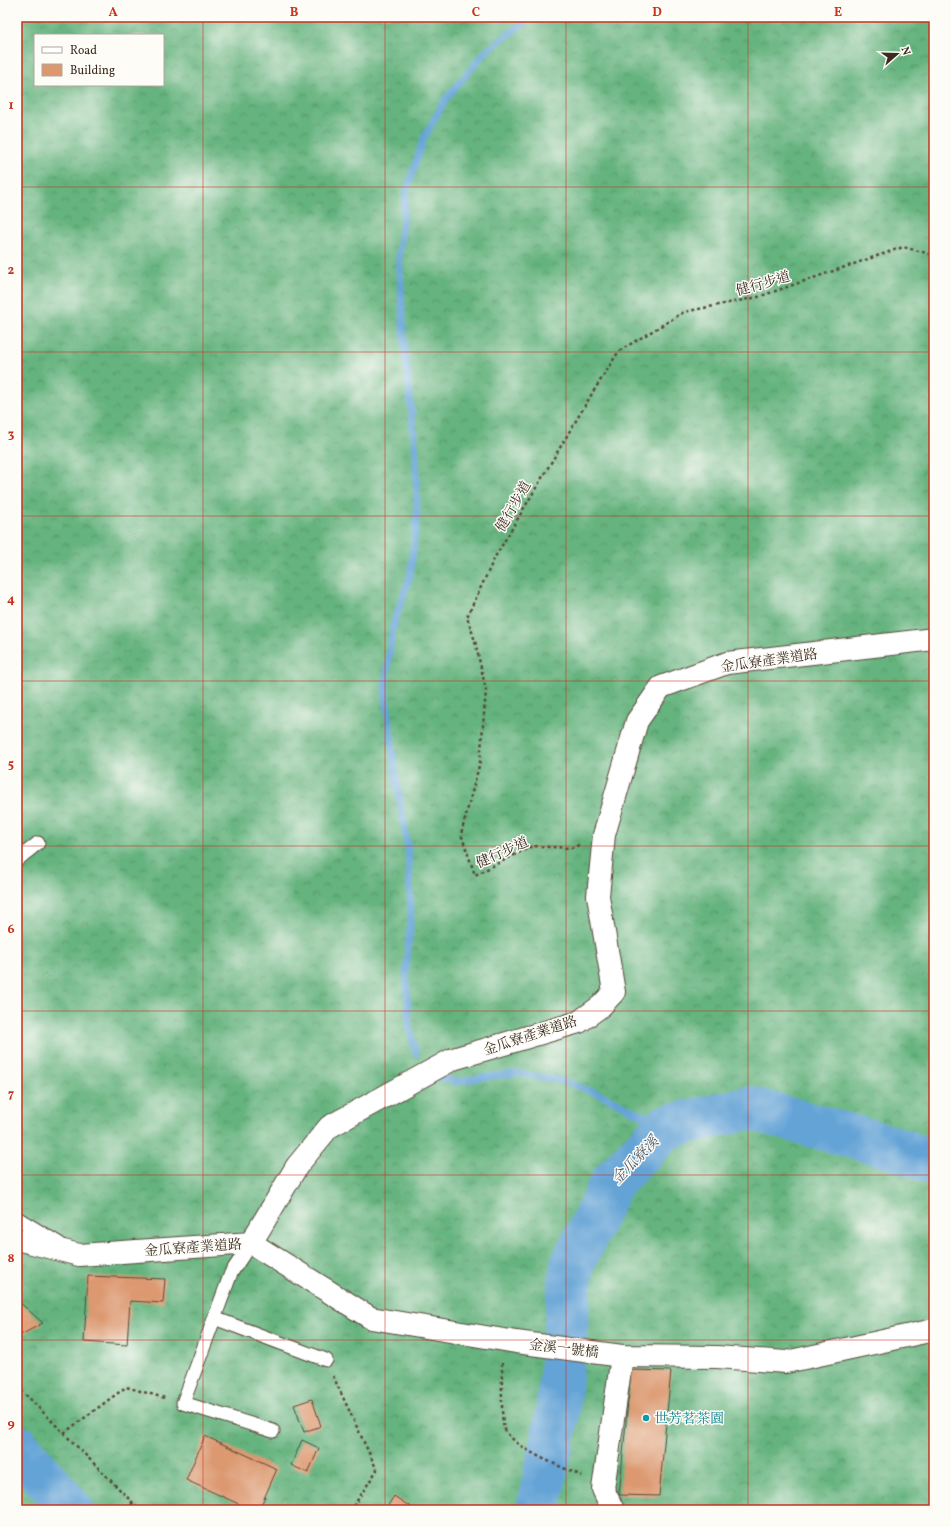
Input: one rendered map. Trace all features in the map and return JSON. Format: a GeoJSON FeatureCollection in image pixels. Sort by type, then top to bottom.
{"type":"FeatureCollection","features":[{"type":"Feature","properties":{"kind":"street","name":"金瓜寮產業道路"},"geometry":{"type":"LineString","coordinates":[[17,1239],[79,1255],[251,1243],[297,1166],[329,1127],[453,1059],[579,1022],[601,1006],[614,992],[598,896],[604,835],[637,721],[661,687],[727,663],[934,639]]}},
{"type":"Feature","properties":{"kind":"street","name":"金溪一號橋"},"geometry":{"type":"LineString","coordinates":[[251,1243],[371,1318],[508,1341],[617,1356],[717,1357],[786,1362],[934,1330]]}},
{"type":"Feature","properties":{"kind":"street"},"geometry":{"type":"LineString","coordinates":[[613,1510],[603,1489],[617,1356]]}},
{"type":"Feature","properties":{"kind":"lane"},"geometry":{"type":"LineString","coordinates":[[17,860],[38,843]]}},
{"type":"Feature","properties":{"kind":"lane"},"geometry":{"type":"LineString","coordinates":[[17,1218],[79,1255]]}},
{"type":"Feature","properties":{"kind":"lane"},"geometry":{"type":"LineString","coordinates":[[251,1243],[231,1273],[183,1403],[273,1431]]}},
{"type":"Feature","properties":{"kind":"lane"},"geometry":{"type":"LineString","coordinates":[[214,1318],[326,1360]]}},
{"type":"Feature","properties":{"kind":"path","name":"健行步道"},"geometry":{"type":"LineString","coordinates":[[604,835],[571,848],[532,846],[475,875],[460,834],[480,762],[486,690],[475,641],[467,617],[495,557],[619,351],[684,312],[758,298],[903,248],[934,255]]}},
{"type":"Feature","properties":{"kind":"path"},"geometry":{"type":"LineString","coordinates":[[508,1341],[503,1427],[515,1442],[527,1450],[587,1479]]}},
{"type":"Feature","properties":{"kind":"path"},"geometry":{"type":"LineString","coordinates":[[326,1360],[377,1470],[351,1510]]}},
{"type":"Feature","properties":{"kind":"path"},"geometry":{"type":"LineString","coordinates":[[17,1386],[140,1510]]}},
{"type":"Feature","properties":{"kind":"path"},"geometry":{"type":"LineString","coordinates":[[64,1433],[126,1387],[183,1403]]}},
{"type":"Feature","properties":{"kind":"path"},"geometry":{"type":"LineString","coordinates":[[127,1510],[133,1503]]}},
{"type":"Feature","properties":{"kind":"green space"},"geometry":{"type":"Polygon","coordinates":[[[17,17],[934,17],[934,1510],[17,1510],[17,17]]]}},
{"type":"Feature","properties":{"kind":"building"},"geometry":{"type":"Polygon","coordinates":[[[88,1276],[165,1279],[163,1303],[130,1301],[127,1345],[84,1342],[88,1276]]]}},
{"type":"Feature","properties":{"kind":"building"},"geometry":{"type":"Polygon","coordinates":[[[17,1300],[43,1323],[17,1337],[17,1300]]]}},
{"type":"Feature","properties":{"kind":"building"},"geometry":{"type":"Polygon","coordinates":[[[631,1370],[671,1371],[659,1496],[619,1495],[631,1370]]]}},
{"type":"Feature","properties":{"kind":"building"},"geometry":{"type":"Polygon","coordinates":[[[312,1399],[321,1426],[304,1432],[294,1405],[312,1399]]]}},
{"type":"Feature","properties":{"kind":"building"},"geometry":{"type":"Polygon","coordinates":[[[205,1436],[277,1469],[259,1510],[252,1510],[186,1480],[205,1436]]]}},
{"type":"Feature","properties":{"kind":"building"},"geometry":{"type":"Polygon","coordinates":[[[302,1440],[319,1448],[308,1473],[291,1465],[302,1440]]]}},
{"type":"Feature","properties":{"kind":"building"},"geometry":{"type":"Polygon","coordinates":[[[394,1496],[415,1510],[385,1510],[394,1496]]]}},
{"type":"Feature","properties":{"kind":"waterway"},"geometry":{"type":"LineString","coordinates":[[416,1054],[409,1026],[406,971],[411,914],[408,849],[395,770],[385,688],[393,626],[410,576],[417,515],[416,454],[404,340],[399,253],[406,192],[424,138],[445,100],[486,51],[532,17]]}},
{"type":"Feature","properties":{"kind":"waterway"},"geometry":{"type":"LineString","coordinates":[[432,1075],[455,1082],[518,1073],[563,1081],[602,1095],[666,1127]]}},
{"type":"Feature","properties":{"kind":"waterway","name":"金瓜寮溪"},"geometry":{"type":"LineString","coordinates":[[538,1510],[557,1417],[572,1265],[612,1182],[666,1127],[749,1108],[898,1149],[934,1163]]}},
{"type":"Feature","properties":{"kind":"waterway","name":"金瓜寮溪"},"geometry":{"type":"LineString","coordinates":[[17,1446],[72,1510]]}},
{"type":"Feature","properties":{"kind":"place","name":"世芳茗茶園"},"geometry":{"type":"Point","coordinates":[646,1418]}}]}
